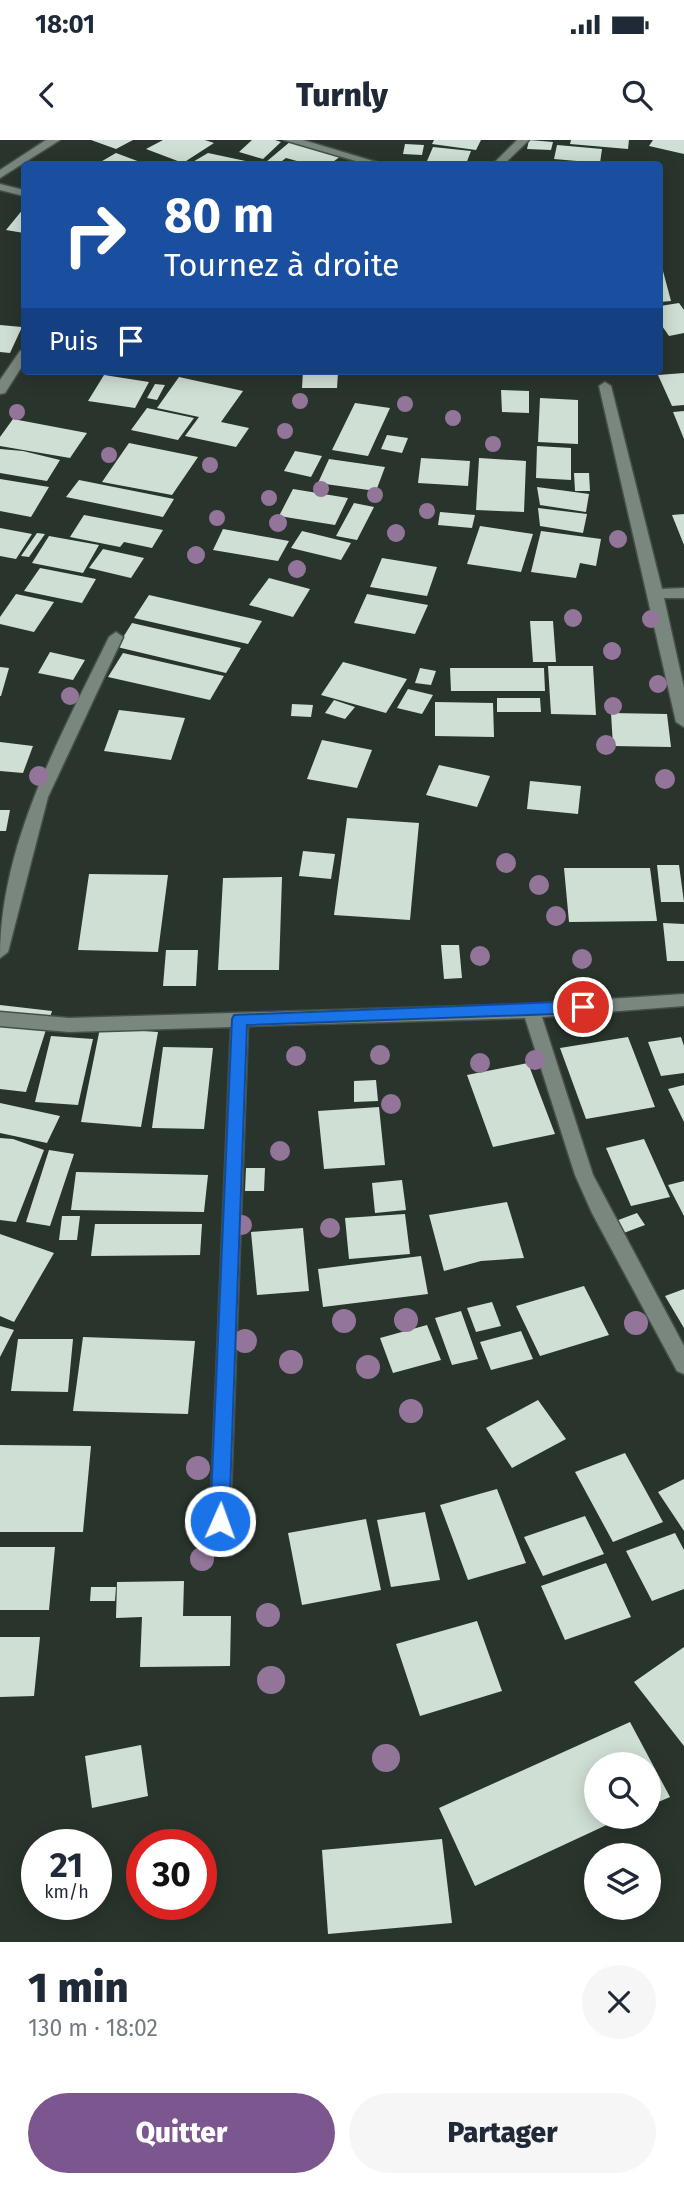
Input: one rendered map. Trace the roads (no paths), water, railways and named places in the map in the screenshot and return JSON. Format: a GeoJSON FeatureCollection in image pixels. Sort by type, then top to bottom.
{"type":"FeatureCollection","features":[{"type":"Feature","properties":{"kind":"street"},"geometry":{"type":"LineString","coordinates":[[22,161],[54,140]]}},
{"type":"Feature","properties":{"kind":"street"},"geometry":{"type":"LineString","coordinates":[[290,140],[366,161]]}},
{"type":"Feature","properties":{"kind":"street"},"geometry":{"type":"LineString","coordinates":[[501,161],[523,140]]}},
{"type":"Feature","properties":{"kind":"street"},"geometry":{"type":"LineString","coordinates":[[0,175],[21,161]]}},
{"type":"Feature","properties":{"kind":"street"},"geometry":{"type":"LineString","coordinates":[[0,187],[21,192]]}},
{"type":"Feature","properties":{"kind":"street"},"geometry":{"type":"LineString","coordinates":[[0,390],[21,358]]}},
{"type":"Feature","properties":{"kind":"street"},"geometry":{"type":"LineString","coordinates":[[605,386],[684,722]]}},
{"type":"Feature","properties":{"kind":"street"},"geometry":{"type":"LineString","coordinates":[[656,594],[684,593]]}},
{"type":"Feature","properties":{"kind":"street"},"geometry":{"type":"LineString","coordinates":[[0,951],[40,797],[116,637]]}},
{"type":"Feature","properties":{"kind":"street"},"geometry":{"type":"LineString","coordinates":[[0,1019],[69,1025],[532,1011],[684,1000]]}},
{"type":"Feature","properties":{"kind":"street"},"geometry":{"type":"LineString","coordinates":[[532,1011],[584,1175],[684,1365]]}},
{"type":"Feature","properties":{"kind":"street"},"geometry":{"type":"LineString","coordinates":[[220,1521],[240,1019]]}}]}
